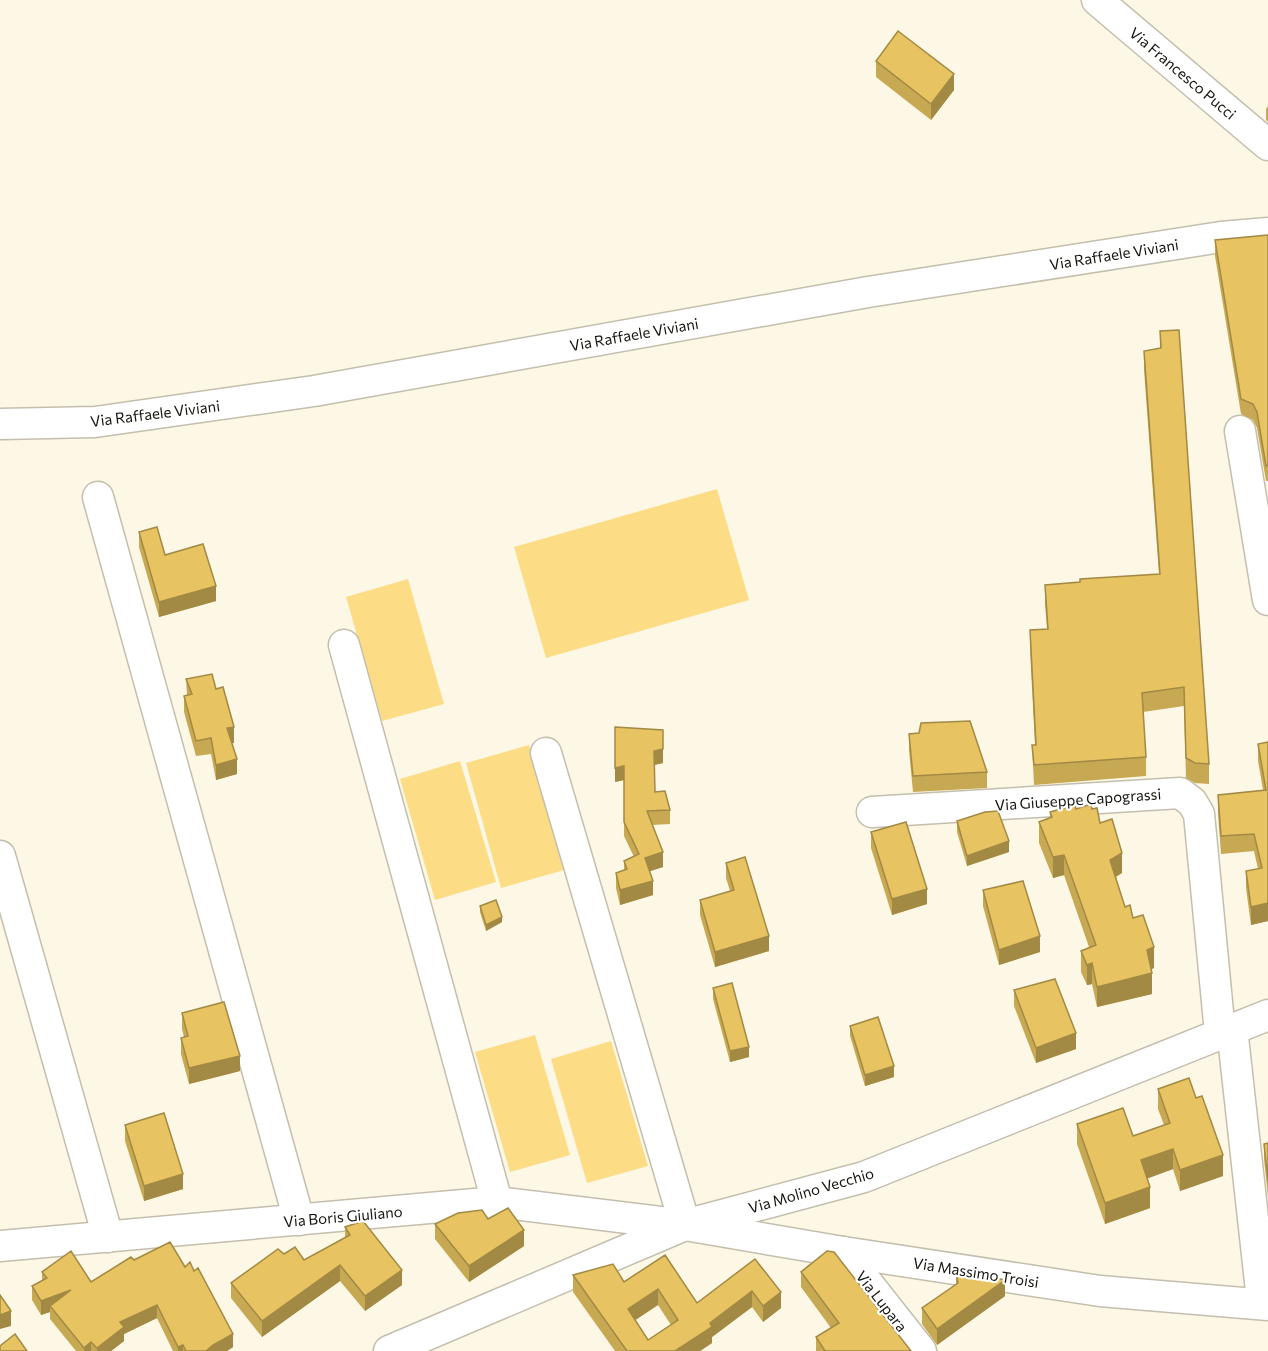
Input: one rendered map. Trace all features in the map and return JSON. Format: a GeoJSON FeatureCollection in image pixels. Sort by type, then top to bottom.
{"type":"FeatureCollection","features":[{"type":"Feature","properties":{"kind":"street","name":"Via Francesco Pucci"},"geometry":{"type":"LineString","coordinates":[[1097,0],[1268,145]]}},
{"type":"Feature","properties":{"kind":"street","name":"Via Raffaele Viviani"},"geometry":{"type":"LineString","coordinates":[[0,424],[95,422],[314,391],[868,292],[1221,237],[1268,233]]}},
{"type":"Feature","properties":{"kind":"street"},"geometry":{"type":"LineString","coordinates":[[1240,431],[1268,600]]}},
{"type":"Feature","properties":{"kind":"street"},"geometry":{"type":"LineString","coordinates":[[98,497],[299,1220]]}},
{"type":"Feature","properties":{"kind":"street"},"geometry":{"type":"LineString","coordinates":[[344,645],[497,1202]]}},
{"type":"Feature","properties":{"kind":"street"},"geometry":{"type":"LineString","coordinates":[[546,753],[685,1224]]}},
{"type":"Feature","properties":{"kind":"street","name":"Via Giuseppe Capograssi"},"geometry":{"type":"LineString","coordinates":[[872,812],[1180,793],[1192,802],[1199,814],[1226,1030]]}},
{"type":"Feature","properties":{"kind":"street"},"geometry":{"type":"LineString","coordinates":[[0,856],[108,1237]]}},
{"type":"Feature","properties":{"kind":"street","name":"Via Molino Vecchio"},"geometry":{"type":"LineString","coordinates":[[389,1351],[685,1224],[864,1177],[1268,1015]]}},
{"type":"Feature","properties":{"kind":"street"},"geometry":{"type":"LineString","coordinates":[[1226,1030],[1264,1298]]}},
{"type":"Feature","properties":{"kind":"street","name":"Via Boris Giuliano"},"geometry":{"type":"LineString","coordinates":[[0,1246],[497,1202],[685,1224]]}},
{"type":"Feature","properties":{"kind":"street","name":"Via Massimo Troisi"},"geometry":{"type":"LineString","coordinates":[[685,1224],[843,1252],[1100,1291],[1264,1298]]}},
{"type":"Feature","properties":{"kind":"street","name":"Via Lupara"},"geometry":{"type":"LineString","coordinates":[[843,1252],[921,1351]]}},
{"type":"Feature","properties":{"kind":"shaded area"},"geometry":{"type":"Polygon","coordinates":[[[717,489],[749,600],[546,658],[514,547],[717,489]]]}},
{"type":"Feature","properties":{"kind":"shaded area"},"geometry":{"type":"Polygon","coordinates":[[[408,579],[444,704],[382,721],[346,597],[408,579]]]}},
{"type":"Feature","properties":{"kind":"shaded area"},"geometry":{"type":"Polygon","coordinates":[[[529,745],[564,870],[501,888],[466,763],[529,745]]]}},
{"type":"Feature","properties":{"kind":"shaded area"},"geometry":{"type":"Polygon","coordinates":[[[460,761],[496,882],[435,900],[400,779],[460,761]]]}},
{"type":"Feature","properties":{"kind":"shaded area"},"geometry":{"type":"Polygon","coordinates":[[[535,1035],[570,1155],[510,1172],[475,1052],[535,1035]]]}},
{"type":"Feature","properties":{"kind":"shaded area"},"geometry":{"type":"Polygon","coordinates":[[[611,1041],[648,1166],[587,1183],[551,1059],[611,1041]]]}},
{"type":"Feature","properties":{"kind":"building"},"geometry":{"type":"Polygon","coordinates":[[[898,31],[954,74],[931,104],[876,61],[898,31]]]}},
{"type":"Feature","properties":{"kind":"building"},"geometry":{"type":"Polygon","coordinates":[[[1268,235],[1268,465],[1266,466],[1257,412],[1253,404],[1241,399],[1215,240],[1268,235]]]}},
{"type":"Feature","properties":{"kind":"building"},"geometry":{"type":"Polygon","coordinates":[[[1179,330],[1209,764],[1195,763],[1186,758],[1184,687],[1142,693],[1146,757],[1034,765],[1032,745],[1036,745],[1030,630],[1048,629],[1045,585],[1080,582],[1080,579],[1160,574],[1144,351],[1161,348],[1160,331],[1179,330]]]}},
{"type":"Feature","properties":{"kind":"building"},"geometry":{"type":"Polygon","coordinates":[[[157,527],[165,555],[203,544],[216,586],[159,602],[139,532],[157,527]]]}},
{"type":"Feature","properties":{"kind":"building"},"geometry":{"type":"Polygon","coordinates":[[[212,674],[216,689],[223,687],[234,727],[227,728],[237,759],[216,765],[211,738],[196,741],[184,696],[192,694],[186,679],[212,674]]]}},
{"type":"Feature","properties":{"kind":"building"},"geometry":{"type":"Polygon","coordinates":[[[970,721],[987,772],[913,776],[909,734],[919,733],[921,723],[970,721]]]}},
{"type":"Feature","properties":{"kind":"building"},"geometry":{"type":"Polygon","coordinates":[[[615,727],[663,730],[663,749],[654,751],[655,792],[665,791],[670,810],[647,811],[663,852],[645,858],[653,881],[620,890],[616,873],[627,869],[624,861],[639,854],[624,822],[624,766],[615,768],[615,727]]]}},
{"type":"Feature","properties":{"kind":"building"},"geometry":{"type":"Polygon","coordinates":[[[1268,742],[1268,903],[1251,907],[1246,871],[1262,868],[1254,834],[1221,836],[1218,795],[1266,790],[1258,744],[1268,742]]]}},
{"type":"Feature","properties":{"kind":"building"},"geometry":{"type":"Polygon","coordinates":[[[1091,804],[1092,809],[1097,808],[1100,823],[1112,819],[1122,853],[1110,860],[1125,907],[1130,905],[1133,918],[1143,915],[1154,947],[1147,950],[1152,973],[1097,987],[1092,963],[1087,965],[1081,951],[1096,945],[1064,855],[1053,857],[1039,822],[1052,817],[1050,812],[1075,805],[1076,809],[1091,804]]]}},
{"type":"Feature","properties":{"kind":"building"},"geometry":{"type":"Polygon","coordinates":[[[998,811],[1009,841],[967,856],[957,821],[985,812],[998,811]]]}},
{"type":"Feature","properties":{"kind":"building"},"geometry":{"type":"Polygon","coordinates":[[[906,822],[927,889],[892,899],[871,832],[906,822]]]}},
{"type":"Feature","properties":{"kind":"building"},"geometry":{"type":"Polygon","coordinates":[[[745,857],[769,936],[715,952],[700,900],[734,890],[726,863],[745,857]]]}},
{"type":"Feature","properties":{"kind":"building"},"geometry":{"type":"Polygon","coordinates":[[[1023,881],[1040,936],[999,950],[983,890],[1023,881]]]}},
{"type":"Feature","properties":{"kind":"building"},"geometry":{"type":"Polygon","coordinates":[[[496,900],[502,917],[486,925],[480,906],[496,900]]]}},
{"type":"Feature","properties":{"kind":"building"},"geometry":{"type":"Polygon","coordinates":[[[1055,979],[1076,1033],[1036,1048],[1014,990],[1055,979]]]}},
{"type":"Feature","properties":{"kind":"building"},"geometry":{"type":"Polygon","coordinates":[[[732,983],[749,1047],[730,1051],[713,988],[732,983]]]}},
{"type":"Feature","properties":{"kind":"building"},"geometry":{"type":"Polygon","coordinates":[[[224,1002],[240,1056],[189,1068],[181,1038],[188,1036],[182,1013],[224,1002]]]}},
{"type":"Feature","properties":{"kind":"building"},"geometry":{"type":"Polygon","coordinates":[[[878,1017],[894,1066],[865,1075],[850,1026],[878,1017]]]}},
{"type":"Feature","properties":{"kind":"building"},"geometry":{"type":"Polygon","coordinates":[[[1189,1078],[1196,1098],[1202,1096],[1223,1155],[1180,1170],[1173,1149],[1141,1160],[1150,1187],[1105,1203],[1077,1124],[1123,1108],[1133,1136],[1170,1123],[1158,1089],[1189,1078]]]}},
{"type":"Feature","properties":{"kind":"building"},"geometry":{"type":"Polygon","coordinates":[[[164,1113],[183,1174],[144,1186],[125,1125],[164,1113]]]}},
{"type":"Feature","properties":{"kind":"building"},"geometry":{"type":"Polygon","coordinates":[[[1268,1143],[1268,1181],[1264,1144],[1268,1143]]]}},
{"type":"Feature","properties":{"kind":"building"},"geometry":{"type":"Polygon","coordinates":[[[508,1208],[524,1230],[469,1266],[435,1224],[458,1213],[482,1210],[488,1219],[508,1208]]]}},
{"type":"Feature","properties":{"kind":"building"},"geometry":{"type":"Polygon","coordinates":[[[363,1221],[402,1270],[365,1296],[340,1265],[262,1321],[231,1283],[278,1249],[284,1254],[295,1247],[304,1260],[350,1235],[345,1227],[363,1221]]]}},
{"type":"Feature","properties":{"kind":"building"},"geometry":{"type":"Polygon","coordinates":[[[170,1242],[185,1267],[190,1262],[194,1271],[198,1268],[233,1334],[206,1351],[186,1351],[183,1345],[178,1347],[157,1305],[120,1322],[124,1327],[97,1348],[91,1342],[84,1348],[50,1306],[71,1290],[41,1301],[32,1286],[47,1278],[42,1272],[71,1251],[91,1282],[131,1257],[134,1260],[170,1242]]]}},
{"type":"Feature","properties":{"kind":"building"},"geometry":{"type":"Polygon","coordinates":[[[827,1251],[834,1252],[911,1351],[825,1351],[816,1337],[839,1323],[801,1272],[827,1251]]]}},
{"type":"Feature","properties":{"kind":"building"},"geometry":{"type":"Polygon","coordinates":[[[665,1255],[697,1303],[755,1259],[781,1292],[763,1306],[752,1291],[710,1323],[712,1327],[675,1351],[627,1351],[573,1275],[613,1264],[624,1282],[665,1255]],[[658,1289],[628,1309],[648,1340],[678,1320],[658,1289]]]}},
{"type":"Feature","properties":{"kind":"building"},"geometry":{"type":"Polygon","coordinates":[[[956,1271],[1005,1280],[937,1329],[922,1308],[958,1283],[956,1271]]]}},
{"type":"Feature","properties":{"kind":"building"},"geometry":{"type":"Polygon","coordinates":[[[0,1295],[11,1311],[0,1315],[0,1295]]]}},
{"type":"Feature","properties":{"kind":"building"},"geometry":{"type":"Polygon","coordinates":[[[15,1334],[27,1351],[0,1351],[0,1346],[15,1334]]]}}]}
